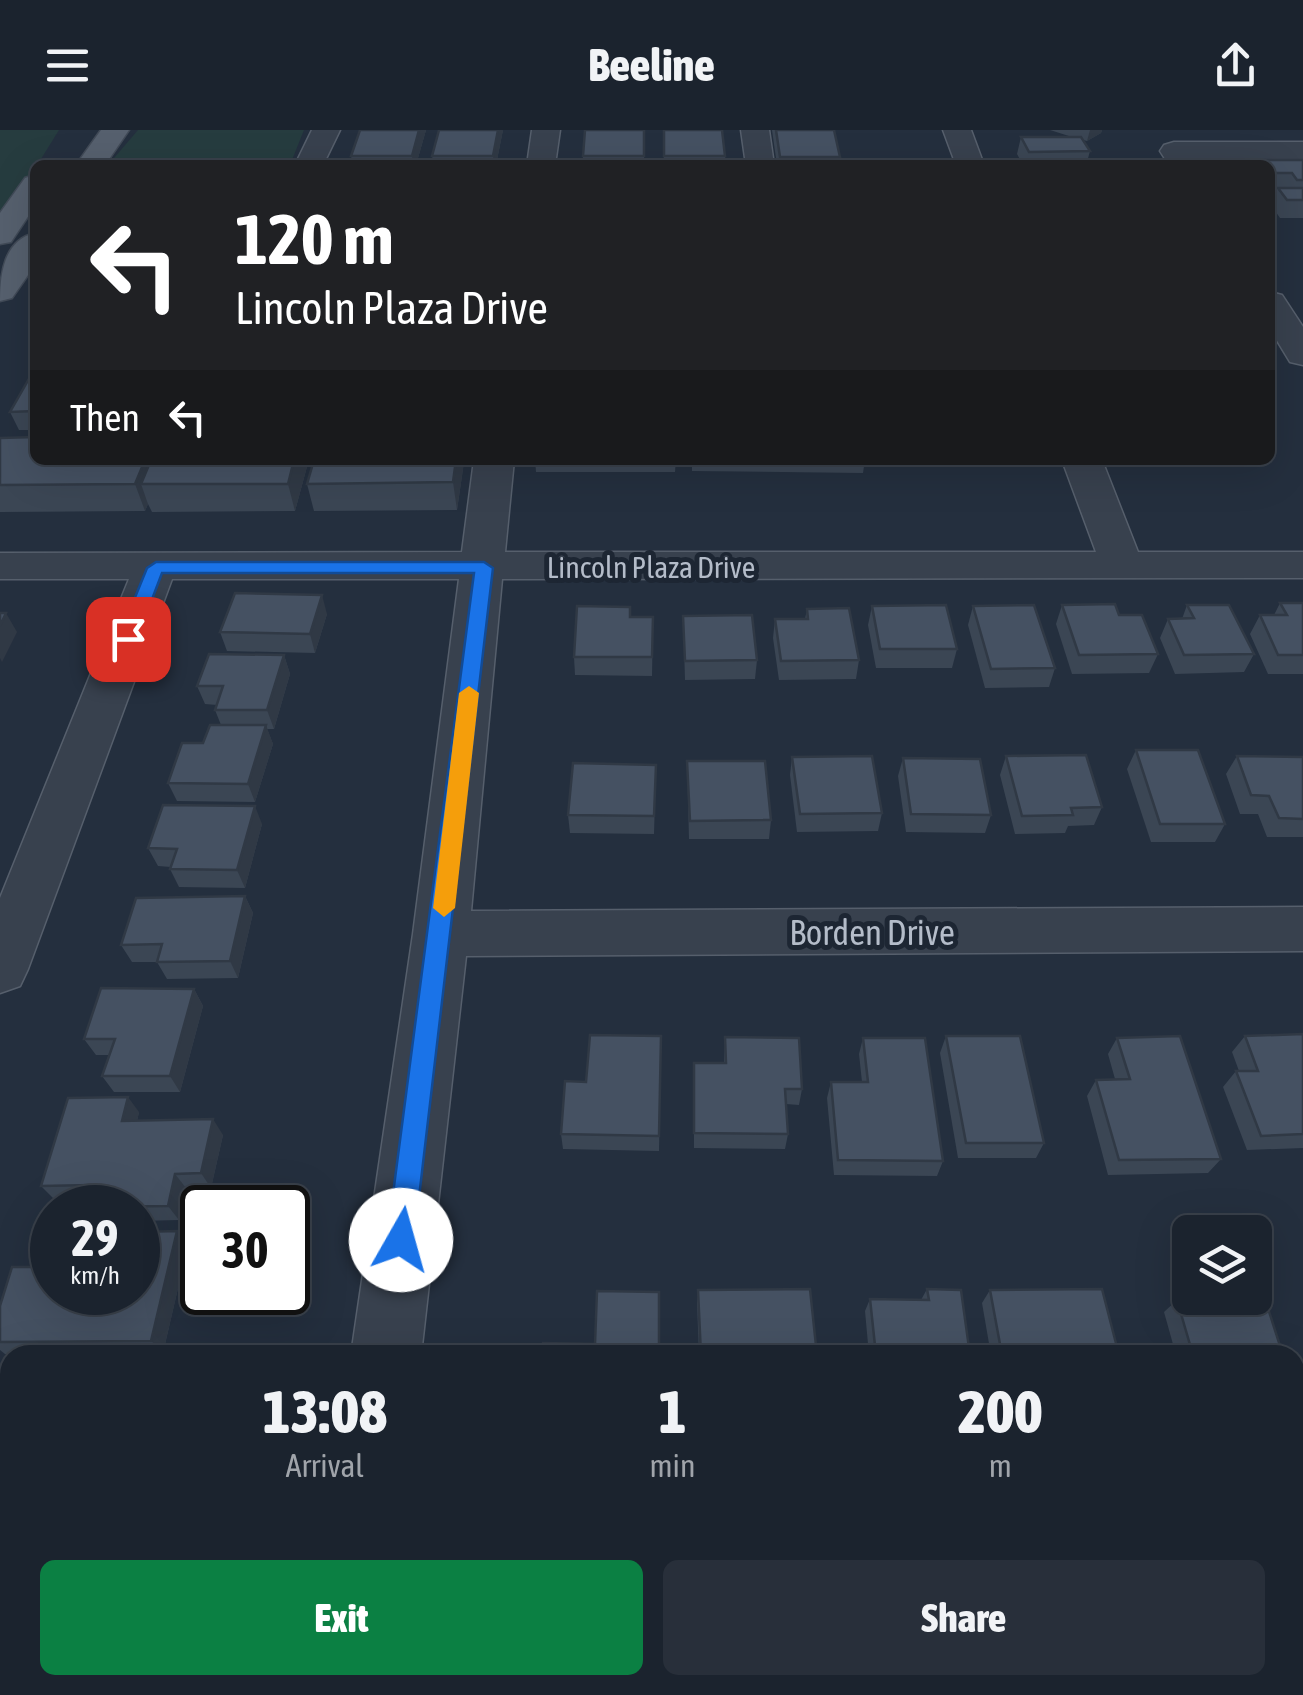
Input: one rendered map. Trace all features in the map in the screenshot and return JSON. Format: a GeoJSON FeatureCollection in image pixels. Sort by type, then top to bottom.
{"type":"FeatureCollection","features":[{"type":"Feature","properties":{"kind":"main road"},"geometry":{"type":"LineString","coordinates":[[94,160],[115,130]]}},
{"type":"Feature","properties":{"kind":"main road"},"geometry":{"type":"LineString","coordinates":[[0,235],[30,191]]}},
{"type":"Feature","properties":{"kind":"main road"},"geometry":{"type":"LineString","coordinates":[[0,290],[30,249]]}},
{"type":"Feature","properties":{"kind":"street"},"geometry":{"type":"LineString","coordinates":[[311,160],[326,130]]}},
{"type":"Feature","properties":{"kind":"street"},"geometry":{"type":"LineString","coordinates":[[542,160],[546,130]]}},
{"type":"Feature","properties":{"kind":"street"},"geometry":{"type":"LineString","coordinates":[[755,130],[759,160]]}},
{"type":"Feature","properties":{"kind":"street"},"geometry":{"type":"LineString","coordinates":[[956,130],[968,160]]}},
{"type":"Feature","properties":{"kind":"street"},"geometry":{"type":"LineString","coordinates":[[1180,160],[1174,151],[1303,151]]}},
{"type":"Feature","properties":{"kind":"street"},"geometry":{"type":"LineString","coordinates":[[1275,310],[1303,354]]}},
{"type":"Feature","properties":{"kind":"street"},"geometry":{"type":"LineString","coordinates":[[387,1345],[441,934],[494,465]]}},
{"type":"Feature","properties":{"kind":"street"},"geometry":{"type":"LineString","coordinates":[[1084,465],[1122,565]]}},
{"type":"Feature","properties":{"kind":"street","name":"Lincoln Plaza Drive"},"geometry":{"type":"LineString","coordinates":[[0,566],[1303,565]]}},
{"type":"Feature","properties":{"kind":"street"},"geometry":{"type":"LineString","coordinates":[[0,969],[156,568]]}},
{"type":"Feature","properties":{"kind":"street","name":"Borden Drive"},"geometry":{"type":"LineString","coordinates":[[441,934],[1303,930]]}},
{"type":"Feature","properties":{"kind":"green space"},"geometry":{"type":"Polygon","coordinates":[[[0,130],[59,130],[40,160],[30,160],[30,177],[0,225],[0,130]]]}},
{"type":"Feature","properties":{"kind":"green space"},"geometry":{"type":"Polygon","coordinates":[[[138,130],[304,130],[292,160],[112,160],[138,130]]]}},
{"type":"Feature","properties":{"kind":"building"},"geometry":{"type":"Polygon","coordinates":[[[360,130],[419,130],[412,156],[351,156],[360,130]]]}},
{"type":"Feature","properties":{"kind":"building"},"geometry":{"type":"Polygon","coordinates":[[[439,130],[498,130],[493,156],[432,156],[439,130]]]}},
{"type":"Feature","properties":{"kind":"building"},"geometry":{"type":"Polygon","coordinates":[[[585,130],[644,130],[644,156],[583,156],[585,130]]]}},
{"type":"Feature","properties":{"kind":"building"},"geometry":{"type":"Polygon","coordinates":[[[664,130],[722,130],[725,156],[664,156],[664,130]]]}},
{"type":"Feature","properties":{"kind":"building"},"geometry":{"type":"Polygon","coordinates":[[[776,130],[834,130],[840,157],[780,157],[776,130]]]}},
{"type":"Feature","properties":{"kind":"building"},"geometry":{"type":"Polygon","coordinates":[[[1021,137],[1081,137],[1090,151],[1029,152],[1021,137]]]}},
{"type":"Feature","properties":{"kind":"building"},"geometry":{"type":"Polygon","coordinates":[[[1275,160],[1303,160],[1303,180],[1297,180],[1292,173],[1275,173],[1275,160]]]}},
{"type":"Feature","properties":{"kind":"building"},"geometry":{"type":"Polygon","coordinates":[[[1278,188],[1303,188],[1303,200],[1287,200],[1278,188]]]}},
{"type":"Feature","properties":{"kind":"building"},"geometry":{"type":"Polygon","coordinates":[[[30,377],[30,411],[10,412],[30,377]]]}},
{"type":"Feature","properties":{"kind":"building"},"geometry":{"type":"Polygon","coordinates":[[[30,437],[30,465],[143,465],[135,484],[0,485],[0,438],[30,437]]]}},
{"type":"Feature","properties":{"kind":"building"},"geometry":{"type":"Polygon","coordinates":[[[149,465],[293,465],[288,484],[141,484],[149,465]]]}},
{"type":"Feature","properties":{"kind":"building"},"geometry":{"type":"Polygon","coordinates":[[[313,465],[455,465],[453,482],[307,484],[313,465]]]}},
{"type":"Feature","properties":{"kind":"building"},"geometry":{"type":"Polygon","coordinates":[[[235,593],[322,595],[310,634],[220,632],[235,593]]]}},
{"type":"Feature","properties":{"kind":"building"},"geometry":{"type":"Polygon","coordinates":[[[1280,603],[1303,603],[1303,655],[1278,655],[1260,615],[1287,615],[1280,603]]]}},
{"type":"Feature","properties":{"kind":"building"},"geometry":{"type":"Polygon","coordinates":[[[1115,604],[1119,615],[1142,615],[1158,654],[1079,655],[1062,605],[1115,604]]]}},
{"type":"Feature","properties":{"kind":"building"},"geometry":{"type":"Polygon","coordinates":[[[946,605],[957,649],[880,649],[872,606],[946,605]]]}},
{"type":"Feature","properties":{"kind":"building"},"geometry":{"type":"Polygon","coordinates":[[[1034,605],[1055,668],[991,669],[973,606],[1034,605]]]}},
{"type":"Feature","properties":{"kind":"building"},"geometry":{"type":"Polygon","coordinates":[[[1187,605],[1229,605],[1254,654],[1184,655],[1168,619],[1194,618],[1187,605]]]}},
{"type":"Feature","properties":{"kind":"building"},"geometry":{"type":"Polygon","coordinates":[[[577,606],[630,607],[630,617],[653,617],[652,657],[574,657],[577,606]]]}},
{"type":"Feature","properties":{"kind":"building"},"geometry":{"type":"Polygon","coordinates":[[[849,608],[859,660],[781,661],[775,619],[808,619],[807,609],[849,608]]]}},
{"type":"Feature","properties":{"kind":"building"},"geometry":{"type":"Polygon","coordinates":[[[752,615],[757,660],[685,661],[683,616],[752,615]]]}},
{"type":"Feature","properties":{"kind":"building"},"geometry":{"type":"Polygon","coordinates":[[[209,654],[284,655],[267,710],[215,710],[223,686],[197,686],[209,654]]]}},
{"type":"Feature","properties":{"kind":"building"},"geometry":{"type":"Polygon","coordinates":[[[210,725],[266,725],[248,784],[168,783],[182,743],[203,743],[210,725]]]}},
{"type":"Feature","properties":{"kind":"building"},"geometry":{"type":"Polygon","coordinates":[[[1136,750],[1198,750],[1225,824],[1160,824],[1136,750]]]}},
{"type":"Feature","properties":{"kind":"building"},"geometry":{"type":"Polygon","coordinates":[[[1086,755],[1102,807],[1071,808],[1073,815],[1022,816],[1006,756],[1086,755]]]}},
{"type":"Feature","properties":{"kind":"building"},"geometry":{"type":"Polygon","coordinates":[[[872,756],[882,813],[800,814],[792,757],[872,756]]]}},
{"type":"Feature","properties":{"kind":"building"},"geometry":{"type":"Polygon","coordinates":[[[1237,756],[1303,757],[1303,819],[1279,818],[1269,796],[1251,795],[1237,756]]]}},
{"type":"Feature","properties":{"kind":"building"},"geometry":{"type":"Polygon","coordinates":[[[903,758],[980,759],[991,815],[911,814],[903,758]]]}},
{"type":"Feature","properties":{"kind":"building"},"geometry":{"type":"Polygon","coordinates":[[[687,761],[765,761],[771,820],[690,821],[687,761]]]}},
{"type":"Feature","properties":{"kind":"building"},"geometry":{"type":"Polygon","coordinates":[[[573,763],[656,765],[654,816],[568,815],[573,763]]]}},
{"type":"Feature","properties":{"kind":"building"},"geometry":{"type":"Polygon","coordinates":[[[163,805],[255,806],[237,870],[170,869],[177,849],[148,848],[163,805]]]}},
{"type":"Feature","properties":{"kind":"building"},"geometry":{"type":"Polygon","coordinates":[[[245,896],[230,961],[157,962],[162,944],[121,945],[136,898],[245,896]]]}},
{"type":"Feature","properties":{"kind":"building"},"geometry":{"type":"Polygon","coordinates":[[[101,988],[194,989],[170,1076],[102,1076],[115,1039],[84,1039],[101,988]]]}},
{"type":"Feature","properties":{"kind":"building"},"geometry":{"type":"Polygon","coordinates":[[[1303,1034],[1303,1134],[1261,1136],[1236,1071],[1258,1071],[1245,1036],[1303,1034]]]}},
{"type":"Feature","properties":{"kind":"building"},"geometry":{"type":"Polygon","coordinates":[[[590,1035],[661,1036],[659,1136],[561,1134],[565,1081],[586,1082],[590,1035]]]}},
{"type":"Feature","properties":{"kind":"building"},"geometry":{"type":"Polygon","coordinates":[[[946,1036],[1020,1036],[1044,1143],[966,1143],[946,1036]]]}},
{"type":"Feature","properties":{"kind":"building"},"geometry":{"type":"Polygon","coordinates":[[[1180,1036],[1221,1159],[1119,1160],[1096,1080],[1130,1079],[1117,1038],[1180,1036]]]}},
{"type":"Feature","properties":{"kind":"building"},"geometry":{"type":"Polygon","coordinates":[[[725,1037],[799,1038],[802,1089],[785,1089],[788,1134],[694,1133],[694,1063],[726,1063],[725,1037]]]}},
{"type":"Feature","properties":{"kind":"building"},"geometry":{"type":"Polygon","coordinates":[[[863,1038],[925,1038],[943,1161],[838,1160],[831,1082],[868,1082],[863,1038]]]}},
{"type":"Feature","properties":{"kind":"building"},"geometry":{"type":"Polygon","coordinates":[[[128,1097],[122,1121],[213,1119],[201,1173],[175,1174],[168,1206],[160,1206],[160,1185],[41,1185],[68,1098],[128,1097]]]}},
{"type":"Feature","properties":{"kind":"building"},"geometry":{"type":"Polygon","coordinates":[[[160,1231],[177,1231],[160,1303],[160,1231]]]}},
{"type":"Feature","properties":{"kind":"building"},"geometry":{"type":"Polygon","coordinates":[[[12,1267],[30,1267],[30,1315],[157,1315],[151,1341],[0,1342],[0,1306],[12,1267]]]}},
{"type":"Feature","properties":{"kind":"building"},"geometry":{"type":"Polygon","coordinates":[[[810,1289],[816,1345],[701,1345],[698,1290],[810,1289]]]}},
{"type":"Feature","properties":{"kind":"building"},"geometry":{"type":"Polygon","coordinates":[[[927,1289],[961,1290],[969,1345],[875,1345],[870,1299],[929,1300],[927,1289]]]}},
{"type":"Feature","properties":{"kind":"building"},"geometry":{"type":"Polygon","coordinates":[[[1102,1289],[1116,1345],[1000,1345],[990,1290],[1102,1289]]]}},
{"type":"Feature","properties":{"kind":"building"},"geometry":{"type":"Polygon","coordinates":[[[597,1291],[659,1292],[659,1345],[543,1345],[595,1344],[597,1291]]]}},
{"type":"Feature","properties":{"kind":"building"},"geometry":{"type":"Polygon","coordinates":[[[1181,1315],[1270,1315],[1280,1345],[1190,1345],[1181,1315]]]}},
{"type":"Feature","properties":{"kind":"slow traffic"},"geometry":{"type":"LineString","coordinates":[[444,908],[469,693]]}},
{"type":"Feature","properties":{"kind":"route"},"geometry":{"type":"LineString","coordinates":[[128,639],[156,568],[484,568],[401,1240]]}}]}
